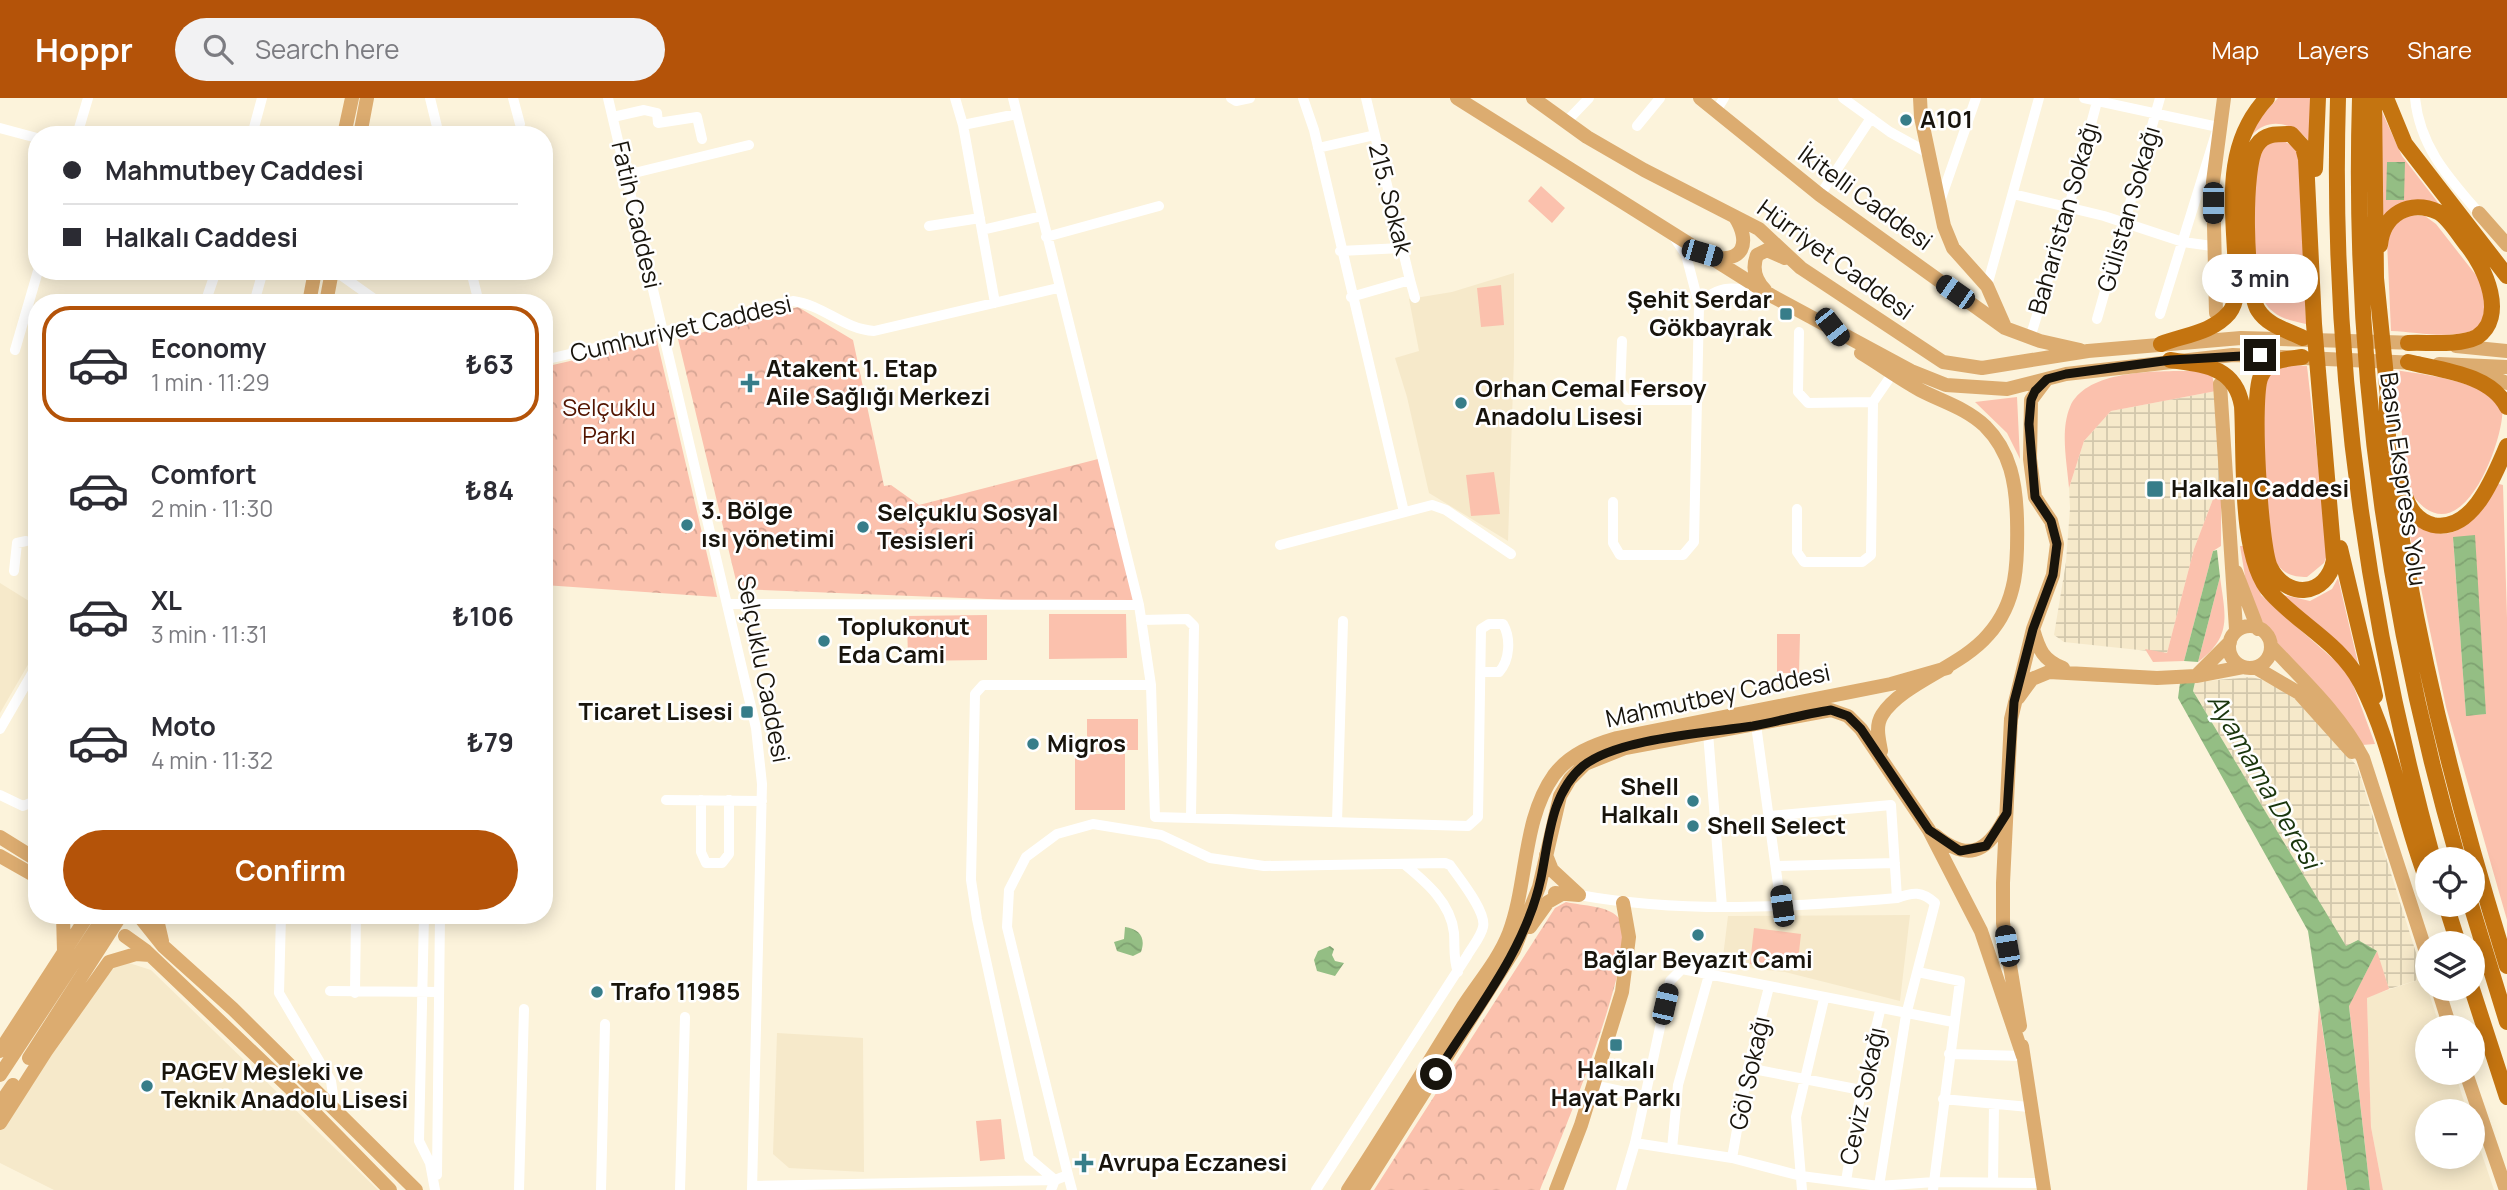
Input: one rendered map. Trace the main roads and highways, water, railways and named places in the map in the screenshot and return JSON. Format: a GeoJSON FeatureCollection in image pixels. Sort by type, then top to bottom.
{"type":"FeatureCollection","features":[{"type":"Feature","properties":{"kind":"highway"},"geometry":{"type":"LineString","coordinates":[[2161,344],[2216,325],[2233,306],[2237,285],[2232,191],[2235,157],[2246,126],[2267,98]]}},
{"type":"Feature","properties":{"kind":"highway"},"geometry":{"type":"LineString","coordinates":[[2310,223],[2318,98]]}},
{"type":"Feature","properties":{"kind":"highway","name":"Basın Ekspress Yolu"},"geometry":{"type":"LineString","coordinates":[[2338,98],[2336,244],[2339,326],[2351,442],[2386,667],[2430,847]]}},
{"type":"Feature","properties":{"kind":"highway","name":"Basın Ekspress Yolu"},"geometry":{"type":"LineString","coordinates":[[2360,98],[2358,217],[2362,317],[2380,499],[2412,680],[2455,847]]}},
{"type":"Feature","properties":{"kind":"highway"},"geometry":{"type":"LineString","coordinates":[[2374,98],[2374,239],[2387,421],[2397,507],[2421,641],[2463,818],[2507,966]]}},
{"type":"Feature","properties":{"kind":"highway"},"geometry":{"type":"LineString","coordinates":[[2386,98],[2405,144],[2507,276]]}},
{"type":"Feature","properties":{"kind":"highway"},"geometry":{"type":"LineString","coordinates":[[2302,357],[2281,360],[2268,366],[2261,375],[2258,393],[2266,554],[2275,576],[2297,590],[2315,590],[2332,570],[2304,147],[2291,134],[2264,138],[2253,155],[2247,198],[2252,291],[2263,318],[2303,338]]}},
{"type":"Feature","properties":{"kind":"highway"},"geometry":{"type":"LineString","coordinates":[[2380,303],[2381,239],[2389,219],[2409,207],[2422,207],[2440,213],[2491,276],[2500,293],[2500,308],[2493,324],[2478,337],[2408,343]]}},
{"type":"Feature","properties":{"kind":"highway"},"geometry":{"type":"LineString","coordinates":[[2470,231],[2507,263]]}},
{"type":"Feature","properties":{"kind":"highway"},"geometry":{"type":"LineString","coordinates":[[2171,360],[2213,366],[2231,378],[2238,389],[2242,406],[2248,525],[2257,571],[2269,591],[2339,652],[2363,686],[2389,757],[2417,847]]}},
{"type":"Feature","properties":{"kind":"highway"},"geometry":{"type":"LineString","coordinates":[[2408,362],[2480,382],[2494,389],[2507,407]]}},
{"type":"Feature","properties":{"kind":"highway"},"geometry":{"type":"LineString","coordinates":[[2387,399],[2403,489],[2413,513],[2427,523],[2452,525],[2469,514],[2507,446]]}},
{"type":"Feature","properties":{"kind":"highway"},"geometry":{"type":"LineString","coordinates":[[2327,480],[2357,628],[2389,757]]}},
{"type":"Feature","properties":{"kind":"highway"},"geometry":{"type":"LineString","coordinates":[[2446,917],[2452,926]]}},
{"type":"Feature","properties":{"kind":"highway"},"geometry":{"type":"LineString","coordinates":[[2449,917],[2454,931]]}},
{"type":"Feature","properties":{"kind":"highway"},"geometry":{"type":"LineString","coordinates":[[2475,917],[2507,1022]]}},
{"type":"Feature","properties":{"kind":"highway"},"geometry":{"type":"LineString","coordinates":[[2476,1001],[2507,1097]]}},
{"type":"Feature","properties":{"kind":"main road"},"geometry":{"type":"LineString","coordinates":[[346,126],[352,98]]}},
{"type":"Feature","properties":{"kind":"main road"},"geometry":{"type":"LineString","coordinates":[[362,126],[367,98]]}},
{"type":"Feature","properties":{"kind":"main road"},"geometry":{"type":"LineString","coordinates":[[1457,98],[1772,296],[1911,371],[1946,385],[2007,389],[2047,379],[2171,360],[2233,355],[2507,368]]}},
{"type":"Feature","properties":{"kind":"main road","name":"Hürriyet Caddesi"},"geometry":{"type":"LineString","coordinates":[[1533,98],[1566,122],[1644,170],[1759,229],[1801,268],[1942,362],[1982,368],[2088,351],[2241,338],[2408,343]]}},
{"type":"Feature","properties":{"kind":"main road","name":"İkitelli Caddesi"},"geometry":{"type":"LineString","coordinates":[[1700,98],[1820,195],[2005,328],[2030,338],[2088,351]]}},
{"type":"Feature","properties":{"kind":"main road"},"geometry":{"type":"LineString","coordinates":[[1920,98],[1938,206],[1953,247],[1987,286],[2005,328]]}},
{"type":"Feature","properties":{"kind":"main road"},"geometry":{"type":"LineString","coordinates":[[2216,313],[2213,182],[2218,127],[2224,98]]}},
{"type":"Feature","properties":{"kind":"main road"},"geometry":{"type":"LineString","coordinates":[[2479,213],[2507,246]]}},
{"type":"Feature","properties":{"kind":"main road"},"geometry":{"type":"LineString","coordinates":[[1702,253],[1728,257],[1742,249],[1746,241],[1745,231],[1733,214]]}},
{"type":"Feature","properties":{"kind":"main road"},"geometry":{"type":"LineString","coordinates":[[1772,296],[1756,277],[1754,262],[1757,255],[1768,250],[1801,268]]}},
{"type":"Feature","properties":{"kind":"main road"},"geometry":{"type":"LineString","coordinates":[[1832,327],[1844,343],[1975,417],[1997,441],[2011,465],[2016,495],[2018,555],[2016,579],[2009,601],[1990,634],[1969,654],[1892,704],[1881,716],[1877,731],[1882,756]]}},
{"type":"Feature","properties":{"kind":"main road"},"geometry":{"type":"LineString","coordinates":[[2408,343],[2507,351]]}},
{"type":"Feature","properties":{"kind":"main road"},"geometry":{"type":"LineString","coordinates":[[2451,365],[2485,373],[2507,383]]}},
{"type":"Feature","properties":{"kind":"main road"},"geometry":{"type":"LineString","coordinates":[[2044,1187],[2029,1107],[2003,923],[2011,719],[2033,629],[2053,575],[2057,544],[2051,521],[2035,497],[2030,459],[2031,400],[2047,379]]}},
{"type":"Feature","properties":{"kind":"main road"},"geometry":{"type":"LineString","coordinates":[[2220,384],[2236,661],[2299,693],[2351,749],[2378,803]]}},
{"type":"Feature","properties":{"kind":"main road"},"geometry":{"type":"LineString","coordinates":[[2229,555],[2258,629],[2351,734],[2372,780],[2419,931]]}},
{"type":"Feature","properties":{"kind":"main road"},"geometry":{"type":"LineString","coordinates":[[2196,676],[2246,625],[2258,629]]}},
{"type":"Feature","properties":{"kind":"main road"},"geometry":{"type":"LineString","coordinates":[[2033,629],[2041,654],[2048,663],[2071,671]]}},
{"type":"Feature","properties":{"kind":"main road"},"geometry":{"type":"LineString","coordinates":[[2011,719],[2020,693],[2032,679],[2049,671],[2157,678],[2196,676],[2251,668],[2267,662],[2271,646]]}},
{"type":"Feature","properties":{"kind":"main road","name":"Mahmutbey Caddesi"},"geometry":{"type":"LineString","coordinates":[[1348,1190],[1500,950],[1515,913],[1535,818],[1546,789],[1556,773],[1589,746],[1891,684],[1947,668]]}},
{"type":"Feature","properties":{"kind":"main road","name":"Mahmutbey Caddesi"},"geometry":{"type":"LineString","coordinates":[[1362,1190],[1518,941],[1540,883],[1560,796],[1570,779],[1585,764],[1625,748],[1831,710],[1848,716],[1882,756],[1929,830],[1981,931],[2023,1056]]}},
{"type":"Feature","properties":{"kind":"main road"},"geometry":{"type":"LineString","coordinates":[[1929,830],[1960,851],[1975,850],[1986,846],[1995,836],[2007,813]]}},
{"type":"Feature","properties":{"kind":"main road"},"geometry":{"type":"LineString","coordinates":[[0,837],[28,854]]}},
{"type":"Feature","properties":{"kind":"main road"},"geometry":{"type":"LineString","coordinates":[[1546,855],[1552,870],[1579,895]]}},
{"type":"Feature","properties":{"kind":"main road"},"geometry":{"type":"LineString","coordinates":[[0,856],[28,872]]}},
{"type":"Feature","properties":{"kind":"main road"},"geometry":{"type":"LineString","coordinates":[[1523,877],[1579,895]]}},
{"type":"Feature","properties":{"kind":"main road"},"geometry":{"type":"LineString","coordinates":[[1540,883],[1562,894],[1579,895]]}},
{"type":"Feature","properties":{"kind":"main road"},"geometry":{"type":"LineString","coordinates":[[1518,941],[1548,902],[1562,894]]}},
{"type":"Feature","properties":{"kind":"main road"},"geometry":{"type":"LineString","coordinates":[[1556,1190],[1594,1085],[1622,992],[1629,937],[1623,903]]}},
{"type":"Feature","properties":{"kind":"main road"},"geometry":{"type":"LineString","coordinates":[[62,924],[64,951]]}},
{"type":"Feature","properties":{"kind":"main road"},"geometry":{"type":"LineString","coordinates":[[0,1051],[84,924]]}},
{"type":"Feature","properties":{"kind":"main road"},"geometry":{"type":"LineString","coordinates":[[93,924],[103,935],[125,936],[150,956],[291,1089],[390,1190]]}},
{"type":"Feature","properties":{"kind":"main road"},"geometry":{"type":"LineString","coordinates":[[0,1104],[27,1049],[99,924]]}},
{"type":"Feature","properties":{"kind":"main road"},"geometry":{"type":"LineString","coordinates":[[0,1075],[27,1049],[115,924]]}},
{"type":"Feature","properties":{"kind":"main road"},"geometry":{"type":"LineString","coordinates":[[0,1123],[46,1051],[125,936],[136,924]]}},
{"type":"Feature","properties":{"kind":"main road"},"geometry":{"type":"LineString","coordinates":[[146,924],[163,946],[416,1190]]}},
{"type":"Feature","properties":{"kind":"main road"},"geometry":{"type":"LineString","coordinates":[[158,924],[163,946]]}},
{"type":"Feature","properties":{"kind":"main road"},"geometry":{"type":"LineString","coordinates":[[109,962],[136,954],[150,956]]}},
{"type":"Feature","properties":{"kind":"main road"},"geometry":{"type":"LineString","coordinates":[[2470,1085],[2506,1190]]}},
{"type":"Feature","properties":{"kind":"water"},"geometry":{"type":"Polygon","coordinates":[[[2387,162],[2405,162],[2404,200],[2386,200],[2387,162]]]}},
{"type":"Feature","properties":{"kind":"water"},"geometry":{"type":"Polygon","coordinates":[[[2475,535],[2486,714],[2466,716],[2453,537],[2475,535]]]}},
{"type":"Feature","properties":{"kind":"water","name":"Ayamama Deresi"},"geometry":{"type":"Polygon","coordinates":[[[2217,550],[2220,577],[2198,662],[2184,661],[2213,551],[2217,550]]]}},
{"type":"Feature","properties":{"kind":"water","name":"Ayamama Deresi"},"geometry":{"type":"Polygon","coordinates":[[[2195,682],[2193,691],[2346,946],[2358,940],[2377,951],[2349,1006],[2370,1190],[2347,1190],[2308,931],[2178,698],[2180,683],[2195,682]]]}},
{"type":"Feature","properties":{"kind":"water"},"geometry":{"type":"Polygon","coordinates":[[[1125,927],[1135,930],[1142,938],[1141,952],[1133,956],[1117,951],[1114,942],[1124,939],[1125,927]]]}},
{"type":"Feature","properties":{"kind":"water"},"geometry":{"type":"Polygon","coordinates":[[[1330,946],[1334,949],[1332,955],[1335,961],[1344,963],[1335,976],[1317,971],[1314,960],[1318,951],[1330,946]]]}},
{"type":"Feature","properties":{"kind":"place","name":"A101"},"geometry":{"type":"Point","coordinates":[1906,120]}},
{"type":"Feature","properties":{"kind":"place","name":"Şehit Serdar Gökbayrak"},"geometry":{"type":"Point","coordinates":[1786,314]}},
{"type":"Feature","properties":{"kind":"place","name":"Atakent 1. Etap Aile Sağlığı Merkezi"},"geometry":{"type":"Point","coordinates":[750,383]}},
{"type":"Feature","properties":{"kind":"place","name":"Orhan Cemal Fersoy Anadolu Lisesi"},"geometry":{"type":"Point","coordinates":[1461,403]}},
{"type":"Feature","properties":{"kind":"place","name":"Halkalı Caddesi"},"geometry":{"type":"Point","coordinates":[2155,489]}},
{"type":"Feature","properties":{"kind":"place","name":"3. Bölge ısı yönetimi"},"geometry":{"type":"Point","coordinates":[687,525]}},
{"type":"Feature","properties":{"kind":"place","name":"Selçuklu Sosyal Tesisleri"},"geometry":{"type":"Point","coordinates":[863,527]}},
{"type":"Feature","properties":{"kind":"place","name":"Toplukonut Eda Cami"},"geometry":{"type":"Point","coordinates":[824,641]}},
{"type":"Feature","properties":{"kind":"place","name":"Ticaret Lisesi"},"geometry":{"type":"Point","coordinates":[747,712]}},
{"type":"Feature","properties":{"kind":"place","name":"Migros"},"geometry":{"type":"Point","coordinates":[1033,744]}},
{"type":"Feature","properties":{"kind":"place","name":"Shell Halkalı"},"geometry":{"type":"Point","coordinates":[1693,801]}},
{"type":"Feature","properties":{"kind":"place","name":"Shell Select"},"geometry":{"type":"Point","coordinates":[1693,826]}},
{"type":"Feature","properties":{"kind":"place","name":"Bağlar Beyazıt Cami"},"geometry":{"type":"Point","coordinates":[1698,935]}},
{"type":"Feature","properties":{"kind":"place","name":"Trafo 11985"},"geometry":{"type":"Point","coordinates":[597,992]}},
{"type":"Feature","properties":{"kind":"place","name":"Halkalı Hayat Parkı"},"geometry":{"type":"Point","coordinates":[1616,1045]}},
{"type":"Feature","properties":{"kind":"place","name":"PAGEV Mesleki ve Teknik Anadolu Lisesi"},"geometry":{"type":"Point","coordinates":[147,1086]}},
{"type":"Feature","properties":{"kind":"place","name":"Avrupa Eczanesi"},"geometry":{"type":"Point","coordinates":[1084,1163]}},
{"type":"Feature","properties":{"kind":"park label","name":"Selçuklu Parkı"},"geometry":{"type":"Point","coordinates":[609,422]}}]}
